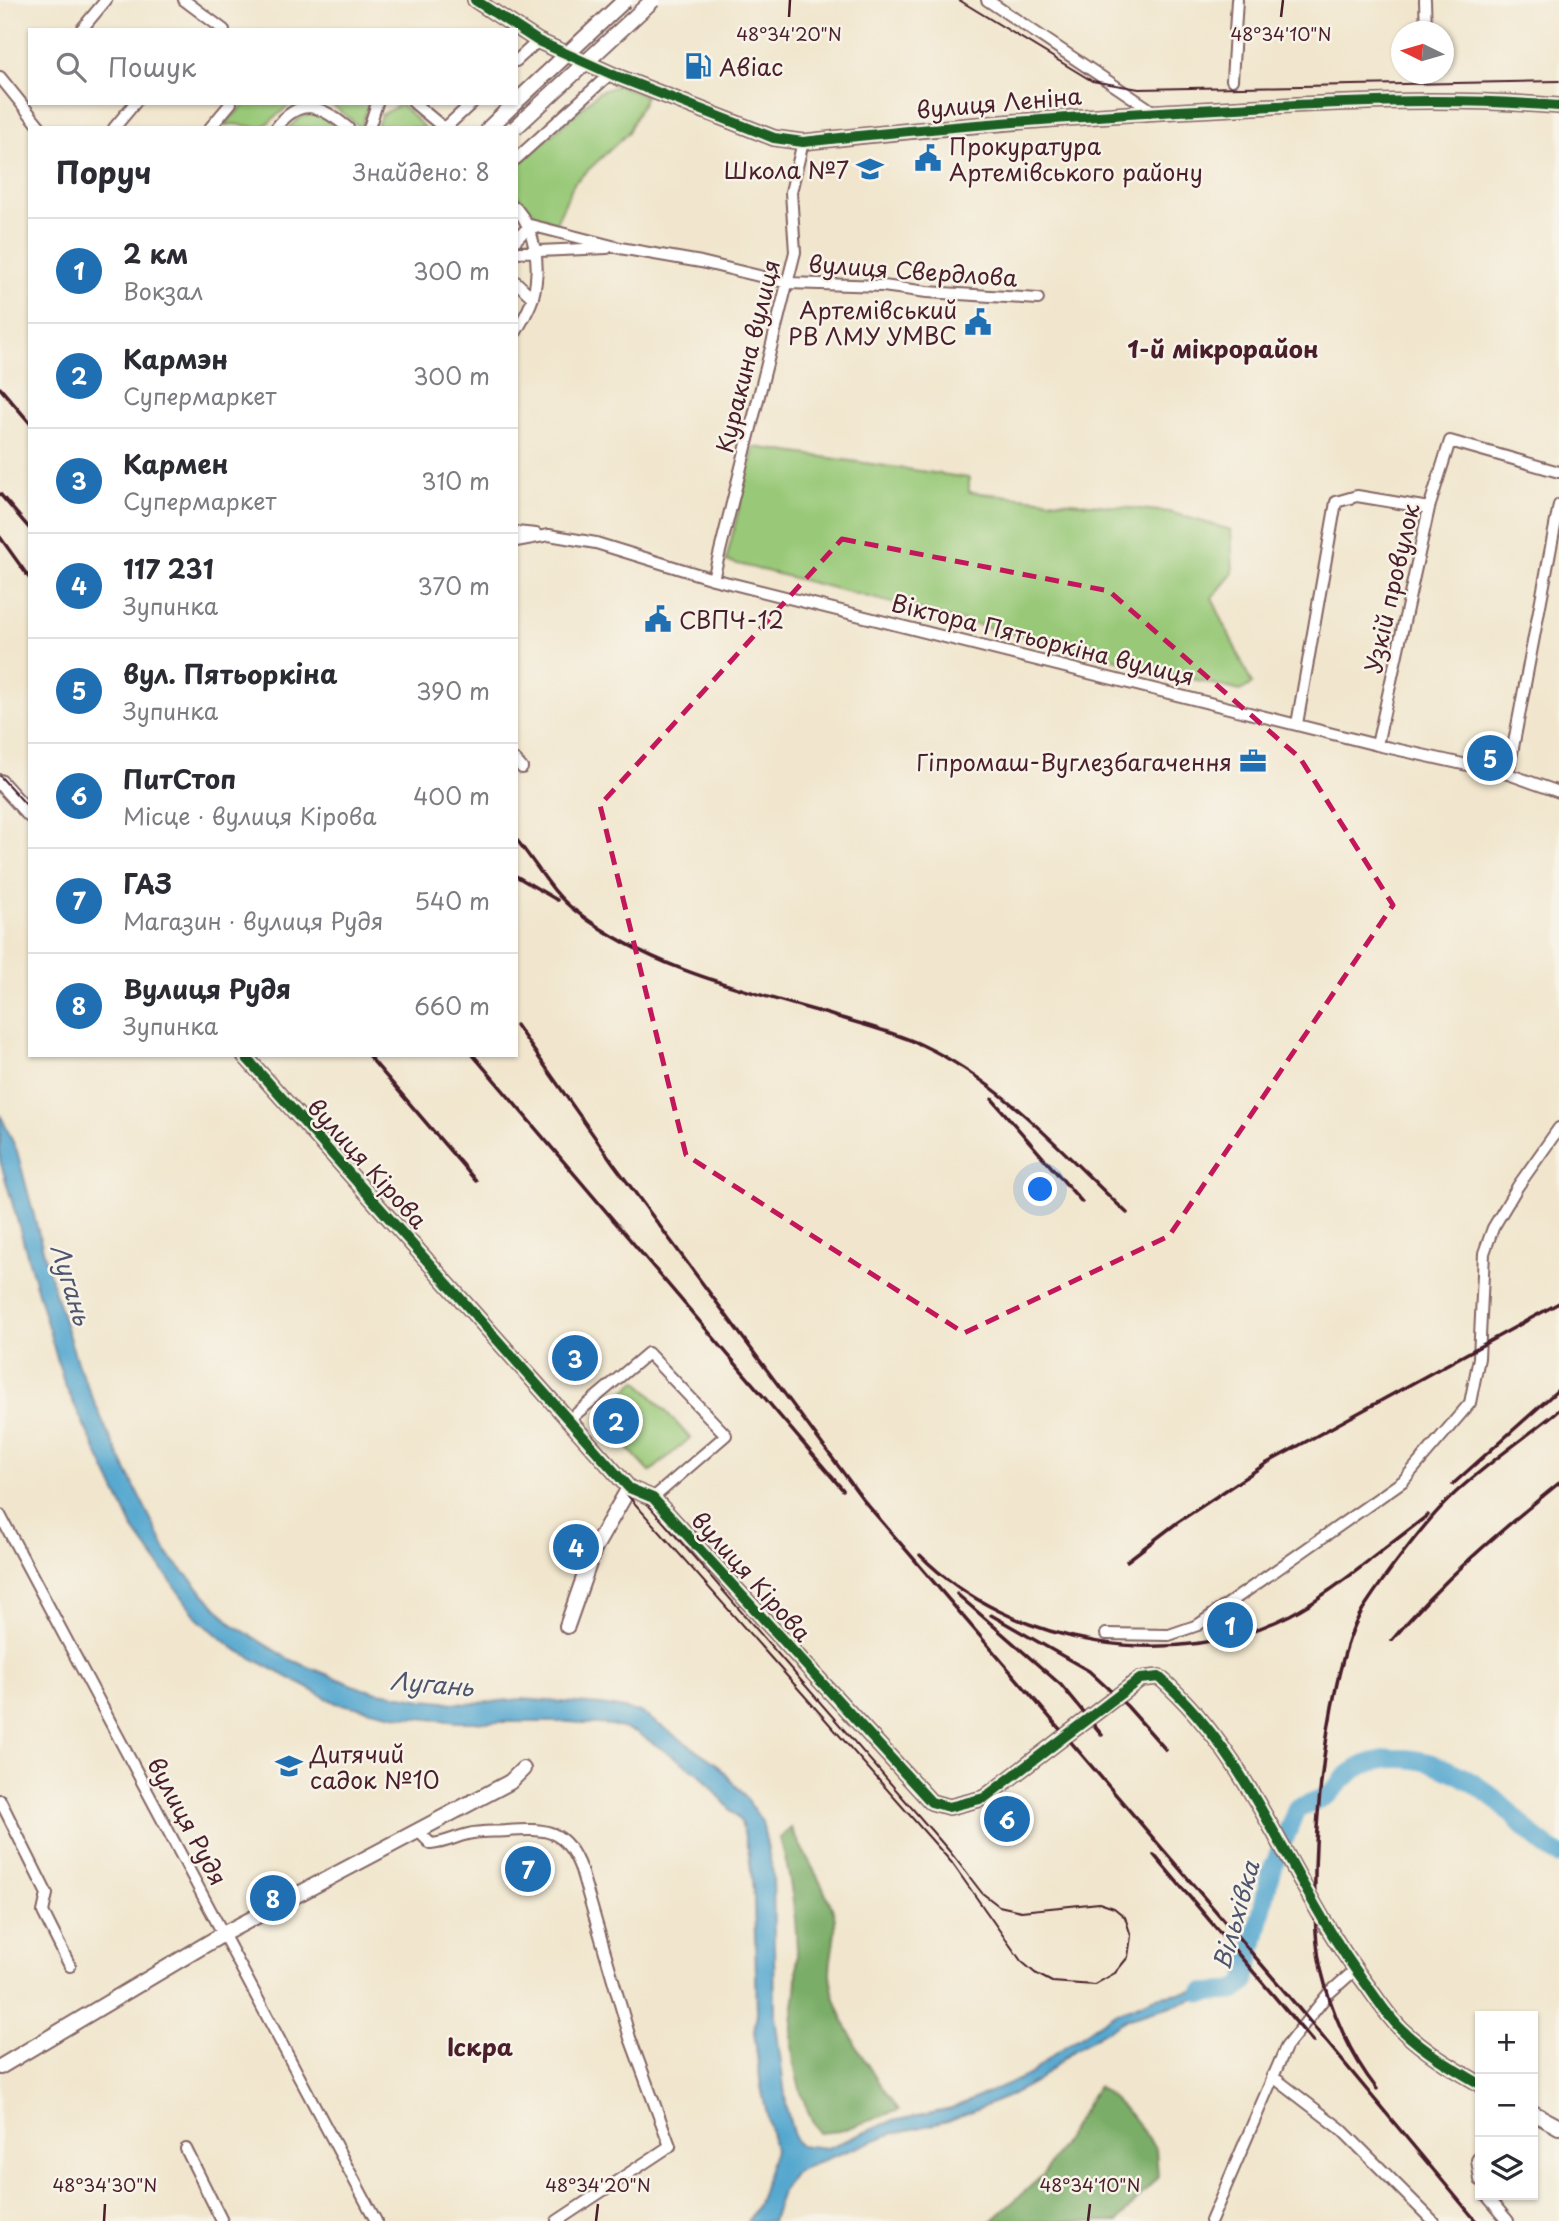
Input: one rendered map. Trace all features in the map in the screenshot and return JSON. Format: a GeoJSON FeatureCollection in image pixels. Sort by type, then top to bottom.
{"type":"FeatureCollection","features":[{"type":"Feature","properties":{"kind":"street"},"geometry":{"type":"LineString","coordinates":[[84,28],[106,0]]}},
{"type":"Feature","properties":{"kind":"street"},"geometry":{"type":"LineString","coordinates":[[184,0],[221,28]]}},
{"type":"Feature","properties":{"kind":"street","name":"вулиця Леніна"},"geometry":{"type":"LineString","coordinates":[[475,0],[538,41],[610,74],[750,130],[803,142],[1064,116],[1391,100],[1502,101],[1559,106]]}},
{"type":"Feature","properties":{"kind":"street"},"geometry":{"type":"LineString","coordinates":[[518,101],[625,0]]}},
{"type":"Feature","properties":{"kind":"street"},"geometry":{"type":"LineString","coordinates":[[517,126],[653,0]]}},
{"type":"Feature","properties":{"kind":"street"},"geometry":{"type":"LineString","coordinates":[[987,0],[1154,112]]}},
{"type":"Feature","properties":{"kind":"street"},"geometry":{"type":"LineString","coordinates":[[1232,80],[1237,0]]}},
{"type":"Feature","properties":{"kind":"street"},"geometry":{"type":"LineString","coordinates":[[1425,0],[1426,21]]}},
{"type":"Feature","properties":{"kind":"street"},"geometry":{"type":"LineString","coordinates":[[518,59],[538,41]]}},
{"type":"Feature","properties":{"kind":"street"},"geometry":{"type":"LineString","coordinates":[[518,157],[610,74]]}},
{"type":"Feature","properties":{"kind":"street"},"geometry":{"type":"LineString","coordinates":[[0,78],[39,126]]}},
{"type":"Feature","properties":{"kind":"street"},"geometry":{"type":"LineString","coordinates":[[116,126],[133,105]]}},
{"type":"Feature","properties":{"kind":"street"},"geometry":{"type":"LineString","coordinates":[[212,126],[230,105]]}},
{"type":"Feature","properties":{"kind":"street"},"geometry":{"type":"LineString","coordinates":[[370,126],[376,105]]}},
{"type":"Feature","properties":{"kind":"street"},"geometry":{"type":"LineString","coordinates":[[416,105],[443,126]]}},
{"type":"Feature","properties":{"kind":"street"},"geometry":{"type":"LineString","coordinates":[[447,126],[470,105]]}},
{"type":"Feature","properties":{"kind":"street"},"geometry":{"type":"LineString","coordinates":[[491,126],[514,105]]}},
{"type":"Feature","properties":{"kind":"street"},"geometry":{"type":"LineString","coordinates":[[278,126],[292,113],[307,106],[326,109],[346,126]]}},
{"type":"Feature","properties":{"kind":"street","name":"Куракина вулиця"},"geometry":{"type":"LineString","coordinates":[[713,579],[795,252],[791,192],[803,142]]}},
{"type":"Feature","properties":{"kind":"street"},"geometry":{"type":"LineString","coordinates":[[518,210],[530,225],[535,252],[533,298],[518,328]]}},
{"type":"Feature","properties":{"kind":"street"},"geometry":{"type":"LineString","coordinates":[[518,238],[530,225]]}},
{"type":"Feature","properties":{"kind":"street"},"geometry":{"type":"LineString","coordinates":[[530,225],[620,248]]}},
{"type":"Feature","properties":{"kind":"street"},"geometry":{"type":"LineString","coordinates":[[518,251],[620,248]]}},
{"type":"Feature","properties":{"kind":"street","name":"вулиця Свердлова"},"geometry":{"type":"LineString","coordinates":[[620,248],[701,262],[788,283],[883,286],[927,292],[1038,299]]}},
{"type":"Feature","properties":{"kind":"street"},"geometry":{"type":"LineString","coordinates":[[518,284],[533,298]]}},
{"type":"Feature","properties":{"kind":"street","name":"Узкій провулок"},"geometry":{"type":"LineString","coordinates":[[1377,745],[1429,508],[1450,441],[1559,472]]}},
{"type":"Feature","properties":{"kind":"street"},"geometry":{"type":"LineString","coordinates":[[1297,724],[1336,502],[1357,496],[1429,508]]}},
{"type":"Feature","properties":{"kind":"street"},"geometry":{"type":"LineString","coordinates":[[1508,774],[1559,505]]}},
{"type":"Feature","properties":{"kind":"street"},"geometry":{"type":"LineString","coordinates":[[518,531],[549,535]]}},
{"type":"Feature","properties":{"kind":"street","name":"Віктора Пятьоркіна вулиця"},"geometry":{"type":"LineString","coordinates":[[518,541],[549,535],[596,543],[713,579],[1377,745],[1508,774],[1553,792],[1559,799]]}},
{"type":"Feature","properties":{"kind":"street"},"geometry":{"type":"LineString","coordinates":[[0,782],[28,813]]}},
{"type":"Feature","properties":{"kind":"street","name":"вулиця Кірова"},"geometry":{"type":"LineString","coordinates":[[246,1057],[629,1488],[653,1498],[931,1802],[949,1807],[984,1798],[1140,1679],[1159,1676],[1179,1694],[1222,1744],[1295,1867],[1315,1909],[1356,1970]]}},
{"type":"Feature","properties":{"kind":"street"},"geometry":{"type":"LineString","coordinates":[[1106,1634],[1170,1635],[1198,1625],[1403,1481],[1470,1403],[1479,1357],[1484,1253],[1493,1228],[1518,1186],[1559,1128]]}},
{"type":"Feature","properties":{"kind":"street"},"geometry":{"type":"LineString","coordinates":[[569,1420],[648,1353],[726,1435],[653,1498]]}},
{"type":"Feature","properties":{"kind":"street"},"geometry":{"type":"LineString","coordinates":[[567,1626],[594,1549],[629,1488]]}},
{"type":"Feature","properties":{"kind":"street","name":"вулиця Рудя"},"geometry":{"type":"LineString","coordinates":[[0,1515],[225,1933],[376,2221]]}},
{"type":"Feature","properties":{"kind":"street"},"geometry":{"type":"LineString","coordinates":[[0,2067],[225,1933],[510,1782],[523,1769]]}},
{"type":"Feature","properties":{"kind":"street"},"geometry":{"type":"LineString","coordinates":[[0,1800],[47,1894],[43,1912],[70,1966]]}},
{"type":"Feature","properties":{"kind":"street"},"geometry":{"type":"LineString","coordinates":[[418,1831],[431,1844],[444,1843],[468,1834],[542,1828],[560,1838],[574,1852],[630,2038],[670,2146],[557,2221]]}},
{"type":"Feature","properties":{"kind":"street"},"geometry":{"type":"LineString","coordinates":[[1211,2221],[1286,2047],[1328,1994],[1356,1970],[1400,2028],[1434,2057],[1475,2081]]}},
{"type":"Feature","properties":{"kind":"street"},"geometry":{"type":"LineString","coordinates":[[1272,2076],[1341,2129],[1433,2221]]}},
{"type":"Feature","properties":{"kind":"street"},"geometry":{"type":"LineString","coordinates":[[1538,2116],[1559,2127]]}},
{"type":"Feature","properties":{"kind":"street"},"geometry":{"type":"LineString","coordinates":[[186,2149],[222,2221]]}},
{"type":"Feature","properties":{"kind":"street"},"geometry":{"type":"LineString","coordinates":[[1490,2200],[1508,2221]]}},
{"type":"Feature","properties":{"kind":"highlighted area"},"geometry":{"type":"Polygon","coordinates":[[[842,539],[1109,591],[1300,758],[1393,905],[1169,1236],[964,1333],[686,1155],[600,805],[842,539]]]}},
{"type":"Feature","properties":{"kind":"green space"},"geometry":{"type":"Polygon","coordinates":[[[619,85],[646,96],[627,134],[574,183],[556,223],[538,217],[518,196],[518,165],[599,92],[619,85]]]}},
{"type":"Feature","properties":{"kind":"green space"},"geometry":{"type":"Polygon","coordinates":[[[244,105],[290,105],[264,126],[223,126],[244,105]]]}},
{"type":"Feature","properties":{"kind":"green space"},"geometry":{"type":"Polygon","coordinates":[[[332,105],[368,105],[362,126],[332,105]]]}},
{"type":"Feature","properties":{"kind":"green space"},"geometry":{"type":"Polygon","coordinates":[[[402,105],[423,126],[377,126],[381,115],[402,105]]]}},
{"type":"Feature","properties":{"kind":"green space"},"geometry":{"type":"Polygon","coordinates":[[[311,113],[321,115],[334,126],[290,126],[300,117],[311,113]]]}},
{"type":"Feature","properties":{"kind":"green space"},"geometry":{"type":"Polygon","coordinates":[[[754,447],[969,478],[969,492],[1169,512],[1231,530],[1233,573],[1212,598],[1252,684],[1240,691],[726,561],[754,447]]]}},
{"type":"Feature","properties":{"kind":"green space"},"geometry":{"type":"Polygon","coordinates":[[[637,1380],[690,1438],[650,1472],[598,1416],[637,1380]]]}},
{"type":"Feature","properties":{"kind":"green space"},"geometry":{"type":"Polygon","coordinates":[[[791,1828],[834,1914],[830,1973],[838,2007],[856,2045],[899,2110],[840,2131],[819,2133],[806,2108],[795,2066],[792,2038],[797,1982],[795,1923],[780,1838],[791,1828]]]}},
{"type":"Feature","properties":{"kind":"green space"},"geometry":{"type":"Polygon","coordinates":[[[1098,2086],[1130,2114],[1156,2149],[1158,2177],[1118,2221],[992,2221],[1044,2174],[1098,2086]]]}},
{"type":"Feature","properties":{"kind":"water"},"geometry":{"type":"Polygon","coordinates":[[[0,1114],[17,1151],[51,1280],[78,1365],[107,1431],[169,1556],[232,1624],[289,1659],[363,1689],[423,1700],[467,1704],[521,1699],[602,1705],[640,1712],[717,1764],[745,1796],[762,1822],[773,1873],[775,2016],[787,2111],[799,2145],[827,2148],[892,2121],[951,2109],[1031,2074],[1054,2054],[1112,2015],[1156,1997],[1228,1985],[1226,1995],[1210,1995],[1129,2018],[1073,2051],[1038,2080],[1009,2096],[948,2121],[891,2134],[796,2171],[783,2189],[772,2221],[748,2221],[758,2204],[775,2150],[761,2087],[754,2031],[757,2013],[754,1899],[749,1854],[741,1822],[700,1774],[636,1732],[611,1725],[569,1722],[458,1722],[400,1716],[336,1703],[235,1649],[199,1620],[134,1530],[64,1383],[0,1160],[0,1114]]]}},
{"type":"Feature","properties":{"kind":"waterway","name":"Вільхівка"},"geometry":{"type":"LineString","coordinates":[[1202,1993],[1234,1991],[1245,1983],[1270,1875],[1297,1808],[1328,1795],[1364,1765],[1398,1759],[1430,1763],[1446,1769],[1490,1795],[1540,1842],[1559,1855]]}},
{"type":"Feature","properties":{"kind":"tram line"},"geometry":{"type":"LineString","coordinates":[[959,0],[1092,81],[1139,89],[1559,81]]}},
{"type":"Feature","properties":{"kind":"tram line"},"geometry":{"type":"LineString","coordinates":[[0,776],[28,807]]}},
{"type":"Feature","properties":{"kind":"tram line"},"geometry":{"type":"LineString","coordinates":[[241,1057],[952,1863],[1021,1961],[1052,1982],[1094,1985],[1115,1973],[1128,1957],[1131,1936],[1125,1917],[1114,1908],[1099,1903],[1021,1911],[999,1906],[982,1893],[951,1853],[572,1417],[251,1057]]}},
{"type":"Feature","properties":{"kind":"railway"},"geometry":{"type":"LineString","coordinates":[[0,388],[28,421]]}},
{"type":"Feature","properties":{"kind":"railway"},"geometry":{"type":"LineString","coordinates":[[0,494],[28,527]]}},
{"type":"Feature","properties":{"kind":"railway"},"geometry":{"type":"LineString","coordinates":[[0,537],[28,576]]}},
{"type":"Feature","properties":{"kind":"railway"},"geometry":{"type":"LineString","coordinates":[[518,842],[568,905],[636,949],[732,986],[900,1036],[951,1061],[1006,1099],[1127,1213]]}},
{"type":"Feature","properties":{"kind":"railway"},"geometry":{"type":"LineString","coordinates":[[518,877],[557,900]]}},
{"type":"Feature","properties":{"kind":"railway"},"geometry":{"type":"LineString","coordinates":[[518,1028],[613,1163],[865,1502],[1286,1993],[1476,2221]]}},
{"type":"Feature","properties":{"kind":"railway"},"geometry":{"type":"LineString","coordinates":[[370,1057],[476,1181]]}},
{"type":"Feature","properties":{"kind":"railway"},"geometry":{"type":"LineString","coordinates":[[475,1057],[843,1490]]}},
{"type":"Feature","properties":{"kind":"railway"},"geometry":{"type":"LineString","coordinates":[[992,1099],[1082,1202]]}},
{"type":"Feature","properties":{"kind":"railway"},"geometry":{"type":"LineString","coordinates":[[1127,1561],[1178,1522],[1267,1463],[1559,1303]]}},
{"type":"Feature","properties":{"kind":"railway"},"geometry":{"type":"LineString","coordinates":[[1453,1484],[1559,1389]]}},
{"type":"Feature","properties":{"kind":"railway"},"geometry":{"type":"LineString","coordinates":[[1377,2089],[1358,2062],[1330,2001],[1321,1969],[1316,1935],[1316,1840],[1328,1732],[1337,1682],[1349,1640],[1363,1609],[1417,1535],[1464,1485],[1559,1410]]}},
{"type":"Feature","properties":{"kind":"railway"},"geometry":{"type":"LineString","coordinates":[[1392,1640],[1451,1577],[1559,1483]]}},
{"type":"Feature","properties":{"kind":"railway"},"geometry":{"type":"LineString","coordinates":[[1362,1566],[1428,1515]]}},
{"type":"Feature","properties":{"kind":"railway"},"geometry":{"type":"LineString","coordinates":[[920,1555],[957,1586],[1000,1611],[1047,1630],[1096,1642],[1146,1646],[1196,1643],[1245,1633],[1290,1615],[1331,1590],[1369,1561]]}},
{"type":"Feature","properties":{"kind":"railway"},"geometry":{"type":"LineString","coordinates":[[957,1594],[1061,1685],[1102,1735]]}},
{"type":"Feature","properties":{"kind":"railway"},"geometry":{"type":"LineString","coordinates":[[991,1615],[1089,1671],[1127,1706],[1166,1750]]}},
{"type":"Feature","properties":{"kind":"railway"},"geometry":{"type":"LineString","coordinates":[[1154,1855],[1313,2042]]}},
{"type":"Feature","properties":{"kind":"cycle path"},"geometry":{"type":"LineString","coordinates":[[475,0],[538,41],[618,77],[774,138],[803,142],[1127,114],[1317,104],[1438,101],[1559,106]]}},
{"type":"Feature","properties":{"kind":"cycle path"},"geometry":{"type":"LineString","coordinates":[[246,1057],[629,1488],[653,1498],[931,1802],[949,1807],[984,1798],[1140,1679],[1159,1677],[1192,1710],[1221,1746],[1246,1784],[1339,1946],[1387,2014],[1420,2045],[1475,2081]]}},
{"type":"Feature","properties":{"kind":"place","name":"Авіас"},"geometry":{"type":"Point","coordinates":[698,66]}},
{"type":"Feature","properties":{"kind":"place","name":"Прокуратура Артемівського району"},"geometry":{"type":"Point","coordinates":[928,158]}},
{"type":"Feature","properties":{"kind":"place","name":"Школа №7"},"geometry":{"type":"Point","coordinates":[870,169]}},
{"type":"Feature","properties":{"kind":"place","name":"Артемівський РВ ЛМУ УМВС"},"geometry":{"type":"Point","coordinates":[978,322]}},
{"type":"Feature","properties":{"kind":"place","name":"СВПЧ-12"},"geometry":{"type":"Point","coordinates":[658,619]}},
{"type":"Feature","properties":{"kind":"place","name":"вул. Пятьоркіна"},"geometry":{"type":"Point","coordinates":[1490,758]}},
{"type":"Feature","properties":{"kind":"place","name":"Гіпромаш-Вуглезбагачення"},"geometry":{"type":"Point","coordinates":[1253,761]}},
{"type":"Feature","properties":{"kind":"place","name":"Кармен"},"geometry":{"type":"Point","coordinates":[575,1358]}},
{"type":"Feature","properties":{"kind":"place","name":"Кармэн"},"geometry":{"type":"Point","coordinates":[616,1421]}},
{"type":"Feature","properties":{"kind":"place","name":"117 231"},"geometry":{"type":"Point","coordinates":[576,1547]}},
{"type":"Feature","properties":{"kind":"place","name":"2 км"},"geometry":{"type":"Point","coordinates":[1230,1625]}},
{"type":"Feature","properties":{"kind":"place","name":"Дитячий садок №10"},"geometry":{"type":"Point","coordinates":[289,1766]}},
{"type":"Feature","properties":{"kind":"place","name":"ПитСтоп"},"geometry":{"type":"Point","coordinates":[1007,1819]}},
{"type":"Feature","properties":{"kind":"place","name":"ГАЗ"},"geometry":{"type":"Point","coordinates":[528,1869]}},
{"type":"Feature","properties":{"kind":"place","name":"Вулиця Рудя"},"geometry":{"type":"Point","coordinates":[273,1898]}},
{"type":"Feature","properties":{"kind":"district","name":"1-й мікрорайон"},"geometry":{"type":"Point","coordinates":[1223,348]}},
{"type":"Feature","properties":{"kind":"district","name":"Іскра"},"geometry":{"type":"Point","coordinates":[480,2046]}},
{"type":"Feature","properties":{"kind":"water label","name":"Лугань"},"geometry":{"type":"Point","coordinates":[72,1284]}},
{"type":"Feature","properties":{"kind":"water label","name":"Лугань"},"geometry":{"type":"Point","coordinates":[432,1683]}}]}
